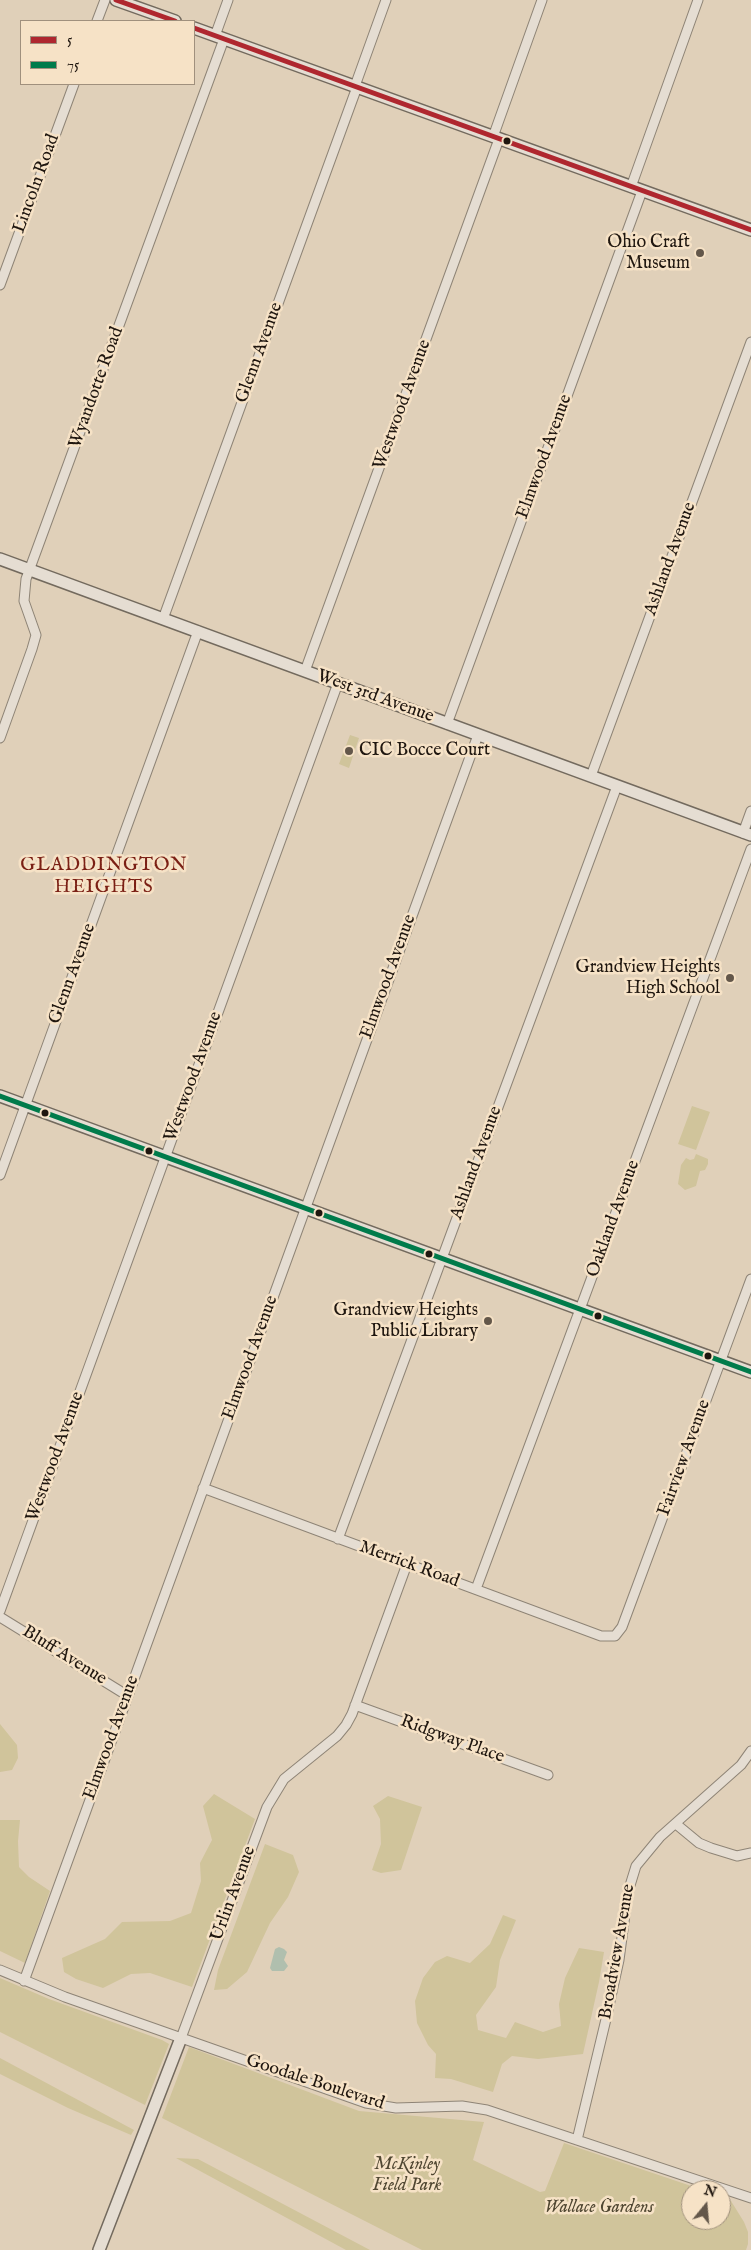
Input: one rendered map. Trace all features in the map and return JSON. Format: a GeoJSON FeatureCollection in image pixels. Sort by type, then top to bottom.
{"type":"FeatureCollection","features":[{"type":"Feature","properties":{"kind":"street"},"geometry":{"type":"LineString","coordinates":[[97,20],[105,0]]}},
{"type":"Feature","properties":{"kind":"street"},"geometry":{"type":"LineString","coordinates":[[116,0],[172,20]]}},
{"type":"Feature","properties":{"kind":"street","name":"Wyandotte Road"},"geometry":{"type":"LineString","coordinates":[[0,738],[36,635],[24,601],[26,580],[220,38],[228,0]]}},
{"type":"Feature","properties":{"kind":"street","name":"Glenn Avenue"},"geometry":{"type":"LineString","coordinates":[[163,618],[386,0]]}},
{"type":"Feature","properties":{"kind":"street","name":"Westwood Avenue"},"geometry":{"type":"LineString","coordinates":[[305,671],[496,138],[542,0]]}},
{"type":"Feature","properties":{"kind":"street"},"geometry":{"type":"LineString","coordinates":[[631,187],[698,0]]}},
{"type":"Feature","properties":{"kind":"street"},"geometry":{"type":"LineString","coordinates":[[195,28],[751,230]]}},
{"type":"Feature","properties":{"kind":"street","name":"Lincoln Road"},"geometry":{"type":"LineString","coordinates":[[0,285],[74,85]]}},
{"type":"Feature","properties":{"kind":"street","name":"Elmwood Avenue"},"geometry":{"type":"LineString","coordinates":[[447,724],[642,191]]}},
{"type":"Feature","properties":{"kind":"street","name":"Ashland Avenue"},"geometry":{"type":"LineString","coordinates":[[591,776],[751,342]]}},
{"type":"Feature","properties":{"kind":"street","name":"West 3rd Avenue"},"geometry":{"type":"LineString","coordinates":[[0,558],[747,834]]}},
{"type":"Feature","properties":{"kind":"street","name":"Glenn Avenue"},"geometry":{"type":"LineString","coordinates":[[0,1175],[198,632]]}},
{"type":"Feature","properties":{"kind":"street","name":"Westwood Avenue"},"geometry":{"type":"LineString","coordinates":[[1,1619],[165,1157],[338,684]]}},
{"type":"Feature","properties":{"kind":"street","name":"Elmwood Avenue"},"geometry":{"type":"LineString","coordinates":[[24,1981],[478,735]]}},
{"type":"Feature","properties":{"kind":"street","name":"Ashland Avenue"},"geometry":{"type":"LineString","coordinates":[[338,1539],[617,786]]}},
{"type":"Feature","properties":{"kind":"street"},"geometry":{"type":"LineString","coordinates":[[747,834],[751,811]]}},
{"type":"Feature","properties":{"kind":"street","name":"Oakland Avenue"},"geometry":{"type":"LineString","coordinates":[[476,1590],[751,849]]}},
{"type":"Feature","properties":{"kind":"street"},"geometry":{"type":"LineString","coordinates":[[0,1096],[751,1372]]}},
{"type":"Feature","properties":{"kind":"street","name":"Fairview Avenue"},"geometry":{"type":"LineString","coordinates":[[616,1636],[622,1627],[751,1278]]}},
{"type":"Feature","properties":{"kind":"street","name":"Merrick Road"},"geometry":{"type":"LineString","coordinates":[[203,1488],[601,1636],[616,1636]]}},
{"type":"Feature","properties":{"kind":"street","name":"Urlin Avenue"},"geometry":{"type":"LineString","coordinates":[[99,2250],[267,1807],[276,1790],[294,1769],[338,1736],[346,1726],[407,1564]]}},
{"type":"Feature","properties":{"kind":"street","name":"Bluff Avenue"},"geometry":{"type":"LineString","coordinates":[[1,1619],[128,1696]]}},
{"type":"Feature","properties":{"kind":"street","name":"Ridgway Place"},"geometry":{"type":"LineString","coordinates":[[355,1705],[548,1775]]}},
{"type":"Feature","properties":{"kind":"street","name":"Broadview Avenue"},"geometry":{"type":"LineString","coordinates":[[577,2140],[608,2015],[632,1876],[641,1858],[660,1837],[741,1765],[751,1751]]}},
{"type":"Feature","properties":{"kind":"street"},"geometry":{"type":"LineString","coordinates":[[676,1824],[699,1843],[711,1848],[736,1856],[751,1853]]}},
{"type":"Feature","properties":{"kind":"street","name":"Goodale Boulevard"},"geometry":{"type":"LineString","coordinates":[[0,1970],[24,1981],[366,2103],[396,2108],[475,2106],[751,2198]]}},
{"type":"Feature","properties":{"kind":"green space","name":"CIC Bocce Court"},"geometry":{"type":"Polygon","coordinates":[[[350,735],[359,738],[349,768],[339,764],[350,735]]]}},
{"type":"Feature","properties":{"kind":"green space"},"geometry":{"type":"Polygon","coordinates":[[[692,1106],[710,1112],[696,1150],[678,1144],[692,1106]]]}},
{"type":"Feature","properties":{"kind":"green space"},"geometry":{"type":"Polygon","coordinates":[[[696,1154],[708,1159],[708,1164],[705,1170],[700,1171],[696,1186],[685,1190],[678,1184],[681,1165],[686,1158],[694,1159],[696,1154]]]}},
{"type":"Feature","properties":{"kind":"green space"},"geometry":{"type":"Polygon","coordinates":[[[0,1724],[17,1745],[18,1758],[12,1770],[0,1772],[0,1724]]]}},
{"type":"Feature","properties":{"kind":"green space"},"geometry":{"type":"Polygon","coordinates":[[[214,1794],[255,1819],[192,1987],[150,1973],[131,1974],[103,1988],[76,1979],[64,1972],[62,1958],[105,1939],[122,1922],[170,1921],[191,1913],[201,1881],[200,1863],[212,1840],[203,1806],[214,1794]]]}},
{"type":"Feature","properties":{"kind":"green space"},"geometry":{"type":"Polygon","coordinates":[[[388,1796],[422,1807],[401,1870],[381,1873],[372,1870],[381,1844],[380,1819],[373,1806],[388,1796]]]}},
{"type":"Feature","properties":{"kind":"green space"},"geometry":{"type":"Polygon","coordinates":[[[0,1820],[20,1820],[18,1841],[19,1867],[29,1877],[50,1891],[25,1963],[0,1951],[0,1820]]]}},
{"type":"Feature","properties":{"kind":"green space"},"geometry":{"type":"Polygon","coordinates":[[[265,1844],[293,1855],[299,1872],[288,1897],[270,1923],[247,1972],[227,1989],[214,1990],[218,1970],[265,1844]]]}},
{"type":"Feature","properties":{"kind":"green space"},"geometry":{"type":"Polygon","coordinates":[[[503,1915],[516,1920],[500,1960],[496,1987],[476,2015],[478,2030],[506,2038],[515,2022],[543,2032],[561,2026],[559,2004],[565,1978],[579,1948],[604,1952],[583,2054],[538,2059],[512,2056],[502,2064],[493,2092],[451,2079],[435,2078],[436,2054],[428,2045],[417,2023],[415,2001],[423,1978],[435,1962],[447,1956],[470,1963],[490,1944],[503,1915]]]}},
{"type":"Feature","properties":{"kind":"green space"},"geometry":{"type":"Polygon","coordinates":[[[0,1978],[49,1999],[169,2044],[145,2105],[0,2032],[0,1978]]]}},
{"type":"Feature","properties":{"kind":"green space","name":"McKinley Field Park"},"geometry":{"type":"Polygon","coordinates":[[[189,2047],[359,2111],[484,2122],[473,2160],[540,2192],[545,2191],[564,2143],[681,2183],[681,2230],[731,2230],[731,2201],[748,2232],[748,2244],[746,2250],[422,2250],[162,2118],[189,2047]]]}},
{"type":"Feature","properties":{"kind":"green space"},"geometry":{"type":"Polygon","coordinates":[[[0,2058],[134,2130],[131,2135],[68,2108],[0,2074],[0,2058]]]}},
{"type":"Feature","properties":{"kind":"green space"},"geometry":{"type":"Polygon","coordinates":[[[176,2158],[198,2159],[370,2250],[346,2250],[176,2158]]]}},
{"type":"Feature","properties":{"kind":"shaded area"},"geometry":{"type":"Polygon","coordinates":[[[279,1947],[287,1952],[284,1960],[288,1966],[284,1971],[272,1971],[270,1968],[275,1949],[279,1947]]]}},
{"type":"Feature","properties":{"kind":"transit line","name":"5"},"geometry":{"type":"LineString","coordinates":[[116,0],[172,20]]}},
{"type":"Feature","properties":{"kind":"transit line","name":"5"},"geometry":{"type":"LineString","coordinates":[[195,28],[751,230]]}},
{"type":"Feature","properties":{"kind":"transit line","name":"75"},"geometry":{"type":"LineString","coordinates":[[0,1096],[751,1372]]}},
{"type":"Feature","properties":{"kind":"place","name":"Ohio Craft Museum"},"geometry":{"type":"Point","coordinates":[700,253]}},
{"type":"Feature","properties":{"kind":"place","name":"CIC Bocce Court"},"geometry":{"type":"Point","coordinates":[349,751]}},
{"type":"Feature","properties":{"kind":"place","name":"Grandview Heights High School"},"geometry":{"type":"Point","coordinates":[730,978]}},
{"type":"Feature","properties":{"kind":"place","name":"Grandview Heights Public Library"},"geometry":{"type":"Point","coordinates":[488,1321]}},
{"type":"Feature","properties":{"kind":"district","name":"GLADDINGTON HEIGHTS"},"geometry":{"type":"Point","coordinates":[104,877]}},
{"type":"Feature","properties":{"kind":"park label","name":"Wallace Gardens"},"geometry":{"type":"Point","coordinates":[599,2208]}}]}
